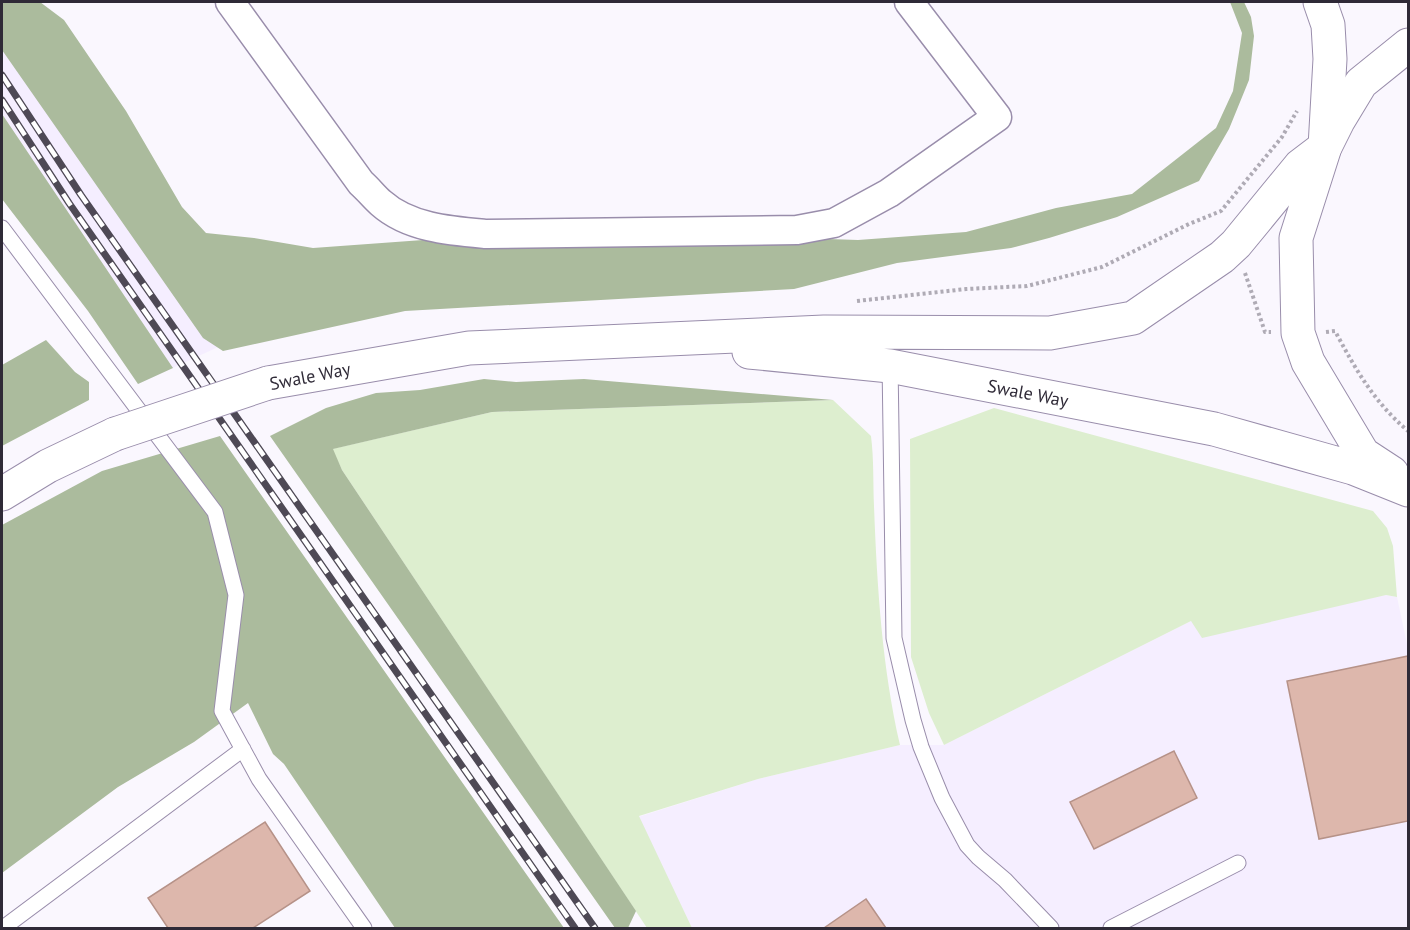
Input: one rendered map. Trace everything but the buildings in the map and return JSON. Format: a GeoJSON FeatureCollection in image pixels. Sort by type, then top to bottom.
{"type":"FeatureCollection","features":[{"type":"Feature","properties":{"kind":"main road"},"geometry":{"type":"LineString","coordinates":[[1320,2],[1328,25],[1330,59],[1325,147]]}},
{"type":"Feature","properties":{"kind":"main road"},"geometry":{"type":"LineString","coordinates":[[1408,45],[1361,83],[1338,121],[1325,147],[1296,238],[1298,333],[1308,362],[1363,454],[1408,483]]}},
{"type":"Feature","properties":{"kind":"main road","name":"Swale Way"},"geometry":{"type":"LineString","coordinates":[[2,494],[48,466],[115,434],[268,383],[469,348],[824,332],[1050,333],[1133,318],[1222,257],[1236,244],[1300,166],[1325,147]]}},
{"type":"Feature","properties":{"kind":"main road","name":"Swale Way"},"geometry":{"type":"LineString","coordinates":[[639,341],[890,366],[1214,429],[1353,468],[1408,490]]}},
{"type":"Feature","properties":{"kind":"street"},"geometry":{"type":"LineString","coordinates":[[230,2],[362,183],[382,204],[402,217],[441,230],[486,234],[797,230],[834,223],[889,193],[997,117],[909,2]]}},
{"type":"Feature","properties":{"kind":"lane"},"geometry":{"type":"LineString","coordinates":[[2,228],[215,512],[236,595],[222,711],[259,779],[364,928]]}},
{"type":"Feature","properties":{"kind":"lane"},"geometry":{"type":"LineString","coordinates":[[887,332],[890,366],[894,638],[921,747],[942,798],[968,845],[1051,928]]}},
{"type":"Feature","properties":{"kind":"lane"},"geometry":{"type":"LineString","coordinates":[[3,928],[12,924],[243,749]]}},
{"type":"Feature","properties":{"kind":"lane"},"geometry":{"type":"LineString","coordinates":[[1111,928],[1238,863]]}},
{"type":"Feature","properties":{"kind":"path"},"geometry":{"type":"LineString","coordinates":[[854,301],[966,289],[1027,286],[1102,267],[1189,224],[1221,211],[1282,137],[1300,105]]}},
{"type":"Feature","properties":{"kind":"path"},"geometry":{"type":"LineString","coordinates":[[1221,211],[1236,244],[1265,332],[1335,331],[1358,375],[1391,417],[1408,431]]}},
{"type":"Feature","properties":{"kind":"shaded area"},"geometry":{"type":"Polygon","coordinates":[[[2,2],[242,336],[138,384],[88,311],[2,199],[2,2]]]}},
{"type":"Feature","properties":{"kind":"shaded area"},"geometry":{"type":"Polygon","coordinates":[[[1386,595],[1397,597],[1408,649],[1408,928],[692,928],[638,817],[758,779],[900,745],[944,745],[1191,621],[1386,595]]]}},
{"type":"Feature","properties":{"kind":"green space"},"geometry":{"type":"Polygon","coordinates":[[[2,2],[40,2],[64,20],[126,111],[182,207],[206,233],[313,248],[423,240],[743,236],[858,240],[966,232],[1056,208],[1132,194],[1216,128],[1233,91],[1242,33],[1230,2],[1244,2],[1251,17],[1254,36],[1249,80],[1229,129],[1199,181],[1117,217],[1049,238],[1011,248],[897,263],[794,289],[405,311],[223,351],[203,338],[2,50],[2,2]]]}},
{"type":"Feature","properties":{"kind":"green space"},"geometry":{"type":"Polygon","coordinates":[[[2,114],[173,368],[138,384],[88,311],[2,199],[2,114]]]}},
{"type":"Feature","properties":{"kind":"green space"},"geometry":{"type":"Polygon","coordinates":[[[46,340],[75,372],[89,382],[89,400],[2,446],[2,365],[46,340]]]}},
{"type":"Feature","properties":{"kind":"green space"},"geometry":{"type":"Polygon","coordinates":[[[484,379],[516,382],[584,379],[833,400],[492,412],[333,449],[342,470],[636,911],[628,928],[615,928],[270,436],[326,408],[376,393],[420,390],[484,379]]]}},
{"type":"Feature","properties":{"kind":"green space"},"geometry":{"type":"Polygon","coordinates":[[[833,400],[871,436],[881,626],[900,745],[758,779],[639,816],[692,928],[647,928],[342,470],[332,449],[492,412],[833,400]]]}},
{"type":"Feature","properties":{"kind":"green space"},"geometry":{"type":"Polygon","coordinates":[[[994,408],[1373,511],[1387,528],[1393,546],[1397,597],[1386,595],[1202,638],[1191,621],[944,745],[929,713],[911,657],[910,439],[994,408]]]}},
{"type":"Feature","properties":{"kind":"green space"},"geometry":{"type":"Polygon","coordinates":[[[220,436],[564,928],[395,928],[284,764],[273,754],[248,703],[194,742],[118,787],[2,873],[2,525],[102,471],[220,436]]]}},
{"type":"Feature","properties":{"kind":"railway"},"geometry":{"type":"LineString","coordinates":[[2,75],[81,195],[595,928]]}},
{"type":"Feature","properties":{"kind":"railway"},"geometry":{"type":"LineString","coordinates":[[2,100],[69,203],[575,928]]}}]}
